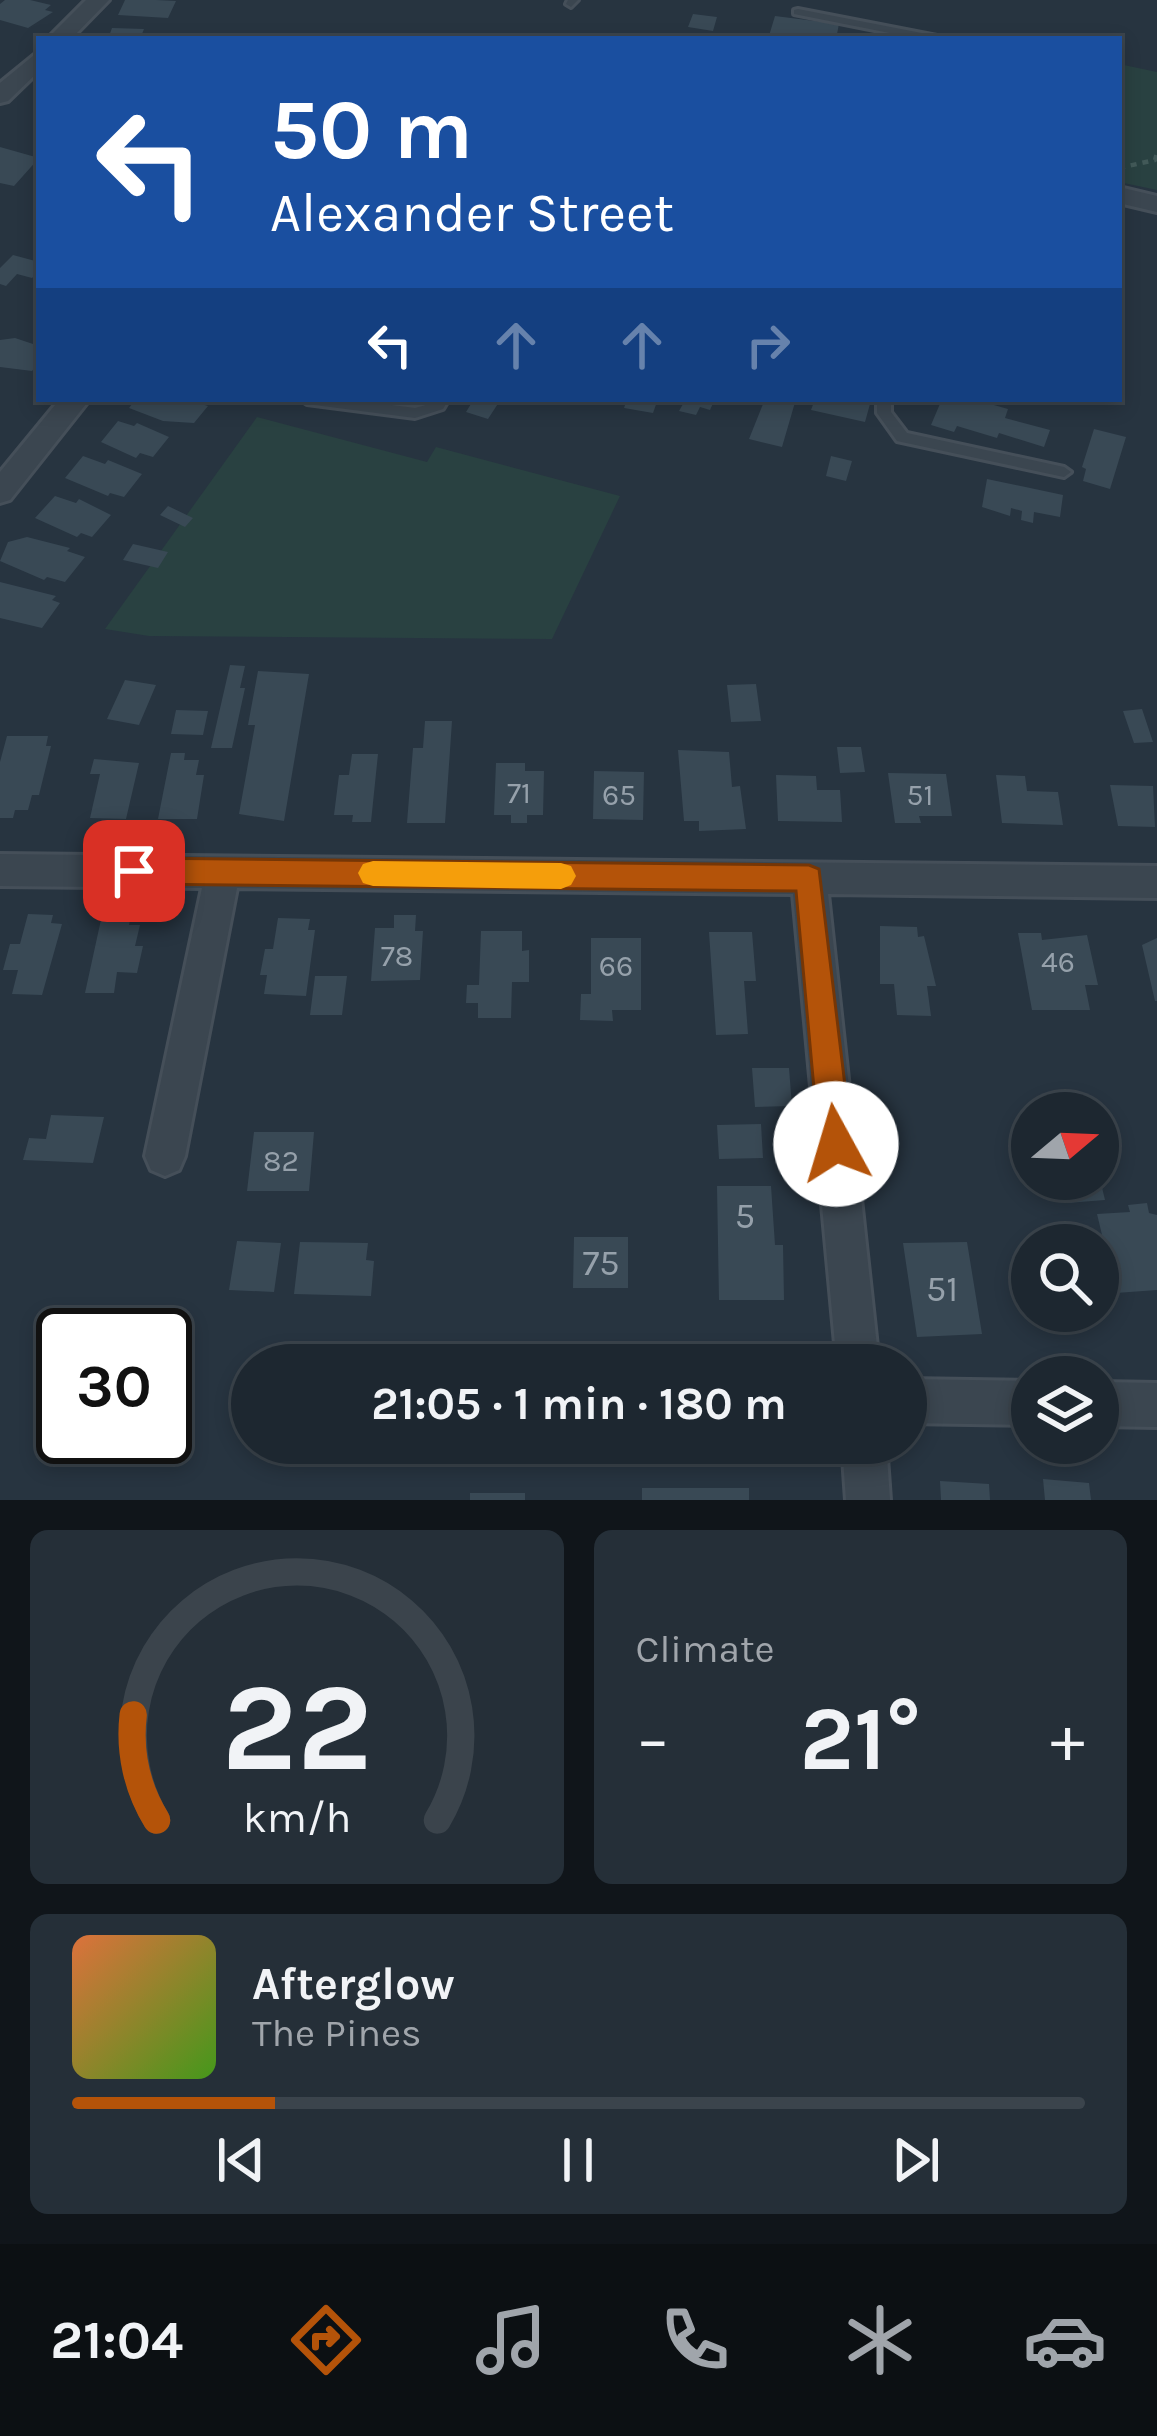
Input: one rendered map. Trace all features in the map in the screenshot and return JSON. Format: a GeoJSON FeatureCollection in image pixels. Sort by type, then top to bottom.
{"type":"FeatureCollection","features":[{"type":"Feature","properties":{"kind":"street"},"geometry":{"type":"LineString","coordinates":[[61,36],[98,0]]}},
{"type":"Feature","properties":{"kind":"street"},"geometry":{"type":"LineString","coordinates":[[14,83],[36,61]]}},
{"type":"Feature","properties":{"kind":"street"},"geometry":{"type":"LineString","coordinates":[[1122,196],[1157,204]]}},
{"type":"Feature","properties":{"kind":"street"},"geometry":{"type":"LineString","coordinates":[[0,492],[74,402]]}},
{"type":"Feature","properties":{"kind":"street"},"geometry":{"type":"LineString","coordinates":[[0,870],[1157,882]]}},
{"type":"Feature","properties":{"kind":"street"},"geometry":{"type":"LineString","coordinates":[[165,1156],[223,872]]}},
{"type":"Feature","properties":{"kind":"street"},"geometry":{"type":"LineString","coordinates":[[809,878],[856,1344]]}},
{"type":"Feature","properties":{"kind":"street"},"geometry":{"type":"LineString","coordinates":[[927,1401],[1011,1403]]}},
{"type":"Feature","properties":{"kind":"street"},"geometry":{"type":"LineString","coordinates":[[1119,1405],[1157,1406]]}},
{"type":"Feature","properties":{"kind":"street"},"geometry":{"type":"LineString","coordinates":[[865,1464],[868,1500]]}},
{"type":"Feature","properties":{"kind":"lane"},"geometry":{"type":"LineString","coordinates":[[798,12],[887,34]]}},
{"type":"Feature","properties":{"kind":"lane"},"geometry":{"type":"LineString","coordinates":[[332,402],[415,412],[440,402]]}},
{"type":"Feature","properties":{"kind":"lane"},"geometry":{"type":"LineString","coordinates":[[884,402],[884,413],[902,437],[1064,472]]}},
{"type":"Feature","properties":{"kind":"path"},"geometry":{"type":"LineString","coordinates":[[1122,167],[1155,160],[1157,153]]}},
{"type":"Feature","properties":{"kind":"green space"},"geometry":{"type":"Polygon","coordinates":[[[1122,65],[1157,72],[1157,190],[1122,183],[1122,65]]]}},
{"type":"Feature","properties":{"kind":"green space"},"geometry":{"type":"Polygon","coordinates":[[[257,417],[427,462],[436,447],[620,496],[552,639],[149,636],[105,629],[257,417]]]}},
{"type":"Feature","properties":{"kind":"building"},"geometry":{"type":"Polygon","coordinates":[[[5,0],[51,5],[45,10],[53,12],[28,28],[0,20],[0,4],[5,0]]]}},
{"type":"Feature","properties":{"kind":"building"},"geometry":{"type":"Polygon","coordinates":[[[125,0],[176,1],[168,18],[118,15],[125,0]]]}},
{"type":"Feature","properties":{"kind":"building"},"geometry":{"type":"Polygon","coordinates":[[[693,14],[717,17],[713,31],[688,27],[693,14]]]}},
{"type":"Feature","properties":{"kind":"building"},"geometry":{"type":"Polygon","coordinates":[[[775,16],[839,24],[837,36],[769,36],[775,16]]]}},
{"type":"Feature","properties":{"kind":"building"},"geometry":{"type":"Polygon","coordinates":[[[112,28],[144,29],[141,36],[109,36],[112,28]]]}},
{"type":"Feature","properties":{"kind":"building"},"geometry":{"type":"Polygon","coordinates":[[[0,147],[36,157],[14,186],[0,183],[0,147]]]}},
{"type":"Feature","properties":{"kind":"building"},"geometry":{"type":"Polygon","coordinates":[[[13,255],[36,261],[32,278],[17,274],[6,286],[0,284],[0,268],[13,255]]]}},
{"type":"Feature","properties":{"kind":"building"},"geometry":{"type":"Polygon","coordinates":[[[15,338],[36,345],[36,366],[32,371],[0,367],[0,340],[15,338]]]}},
{"type":"Feature","properties":{"kind":"building"},"geometry":{"type":"Polygon","coordinates":[[[134,402],[208,406],[194,423],[163,421],[129,408],[134,402]]]}},
{"type":"Feature","properties":{"kind":"building"},"geometry":{"type":"Polygon","coordinates":[[[472,402],[499,402],[488,419],[466,412],[472,402]]]}},
{"type":"Feature","properties":{"kind":"building"},"geometry":{"type":"Polygon","coordinates":[[[626,402],[657,402],[653,413],[624,408],[626,402]]]}},
{"type":"Feature","properties":{"kind":"building"},"geometry":{"type":"Polygon","coordinates":[[[678,402],[714,402],[710,410],[700,407],[696,415],[679,411],[683,404],[678,402]]]}},
{"type":"Feature","properties":{"kind":"building"},"geometry":{"type":"Polygon","coordinates":[[[764,402],[795,402],[782,447],[749,439],[764,402]]]}},
{"type":"Feature","properties":{"kind":"building"},"geometry":{"type":"Polygon","coordinates":[[[814,402],[870,404],[865,422],[811,410],[814,402]]]}},
{"type":"Feature","properties":{"kind":"building"},"geometry":{"type":"Polygon","coordinates":[[[941,402],[984,402],[1008,409],[1005,418],[1050,430],[1044,447],[999,433],[997,438],[957,426],[954,432],[931,425],[941,402]]]}},
{"type":"Feature","properties":{"kind":"building"},"geometry":{"type":"Polygon","coordinates":[[[118,421],[137,423],[169,437],[153,457],[140,453],[136,458],[101,442],[118,421]]]}},
{"type":"Feature","properties":{"kind":"building"},"geometry":{"type":"Polygon","coordinates":[[[1094,429],[1126,437],[1110,489],[1083,481],[1086,469],[1082,467],[1094,429]]]}},
{"type":"Feature","properties":{"kind":"building"},"geometry":{"type":"Polygon","coordinates":[[[83,456],[142,474],[124,497],[108,496],[65,478],[83,456]]]}},
{"type":"Feature","properties":{"kind":"building"},"geometry":{"type":"Polygon","coordinates":[[[831,456],[852,461],[846,481],[826,476],[831,456]]]}},
{"type":"Feature","properties":{"kind":"building"},"geometry":{"type":"Polygon","coordinates":[[[987,479],[1063,495],[1060,517],[1034,512],[1033,523],[1021,520],[1022,511],[1011,508],[1010,516],[982,507],[987,479]]]}},
{"type":"Feature","properties":{"kind":"building"},"geometry":{"type":"Polygon","coordinates":[[[55,496],[76,503],[79,499],[111,515],[92,537],[81,533],[77,537],[35,518],[55,496]]]}},
{"type":"Feature","properties":{"kind":"building"},"geometry":{"type":"Polygon","coordinates":[[[168,506],[193,518],[185,527],[160,515],[168,506]]]}},
{"type":"Feature","properties":{"kind":"building"},"geometry":{"type":"Polygon","coordinates":[[[27,537],[70,548],[67,551],[85,557],[65,582],[44,580],[0,561],[8,542],[27,537]]]}},
{"type":"Feature","properties":{"kind":"building"},"geometry":{"type":"Polygon","coordinates":[[[133,544],[168,552],[158,568],[123,560],[133,544]]]}},
{"type":"Feature","properties":{"kind":"building"},"geometry":{"type":"Polygon","coordinates":[[[0,582],[56,596],[52,600],[60,603],[42,628],[0,618],[0,582]]]}},
{"type":"Feature","properties":{"kind":"building"},"geometry":{"type":"Polygon","coordinates":[[[230,665],[245,666],[232,748],[211,748],[230,665]]]}},
{"type":"Feature","properties":{"kind":"building"},"geometry":{"type":"Polygon","coordinates":[[[258,671],[309,674],[284,821],[239,814],[255,725],[248,725],[258,671]]]}},
{"type":"Feature","properties":{"kind":"building"},"geometry":{"type":"Polygon","coordinates":[[[125,680],[156,685],[139,725],[107,719],[125,680]]]}},
{"type":"Feature","properties":{"kind":"building"},"geometry":{"type":"Polygon","coordinates":[[[756,684],[761,721],[731,722],[727,685],[756,684]]]}},
{"type":"Feature","properties":{"kind":"building"},"geometry":{"type":"Polygon","coordinates":[[[1142,709],[1153,742],[1134,743],[1123,711],[1142,709]]]}},
{"type":"Feature","properties":{"kind":"building"},"geometry":{"type":"Polygon","coordinates":[[[176,710],[208,711],[203,735],[171,734],[176,710]]]}},
{"type":"Feature","properties":{"kind":"building"},"geometry":{"type":"Polygon","coordinates":[[[425,721],[452,721],[445,823],[407,823],[413,748],[423,748],[425,721]]]}},
{"type":"Feature","properties":{"kind":"building"},"geometry":{"type":"Polygon","coordinates":[[[7,736],[48,736],[46,746],[51,746],[39,795],[32,795],[28,810],[0,818],[0,762],[7,736]]]}},
{"type":"Feature","properties":{"kind":"building"},"geometry":{"type":"Polygon","coordinates":[[[837,747],[861,747],[865,772],[840,773],[837,747]]]}},
{"type":"Feature","properties":{"kind":"building"},"geometry":{"type":"Polygon","coordinates":[[[678,750],[729,752],[732,787],[740,786],[746,829],[699,831],[699,821],[684,821],[678,750]]]}},
{"type":"Feature","properties":{"kind":"building"},"geometry":{"type":"Polygon","coordinates":[[[171,753],[185,753],[184,760],[199,760],[196,775],[204,775],[197,819],[158,819],[171,753]]]}},
{"type":"Feature","properties":{"kind":"building"},"geometry":{"type":"Polygon","coordinates":[[[352,754],[378,754],[371,822],[334,815],[339,775],[349,775],[352,754]]]}},
{"type":"Feature","properties":{"kind":"building"},"geometry":{"type":"Polygon","coordinates":[[[94,759],[139,763],[126,819],[90,818],[100,774],[90,774],[94,759]]]}},
{"type":"Feature","properties":{"kind":"building"},"geometry":{"type":"Polygon","coordinates":[[[496,763],[525,763],[525,771],[544,771],[543,815],[527,815],[527,823],[511,823],[511,815],[494,815],[496,763]]]}},
{"type":"Feature","properties":{"kind":"building"},"geometry":{"type":"Polygon","coordinates":[[[594,771],[644,772],[643,820],[593,819],[594,771]]]}},
{"type":"Feature","properties":{"kind":"building"},"geometry":{"type":"Polygon","coordinates":[[[888,773],[946,774],[952,816],[919,816],[921,823],[895,823],[888,773]]]}},
{"type":"Feature","properties":{"kind":"building"},"geometry":{"type":"Polygon","coordinates":[[[776,775],[816,776],[817,790],[840,790],[842,822],[778,821],[776,775]]]}},
{"type":"Feature","properties":{"kind":"building"},"geometry":{"type":"Polygon","coordinates":[[[996,775],[1025,776],[1027,791],[1058,792],[1063,825],[1002,823],[996,775]]]}},
{"type":"Feature","properties":{"kind":"building"},"geometry":{"type":"Polygon","coordinates":[[[1110,785],[1153,786],[1155,827],[1118,826],[1110,785]]]}},
{"type":"Feature","properties":{"kind":"building"},"geometry":{"type":"Polygon","coordinates":[[[28,914],[53,915],[51,923],[62,924],[42,995],[12,994],[18,970],[3,970],[10,944],[20,944],[28,914]]]}},
{"type":"Feature","properties":{"kind":"building"},"geometry":{"type":"Polygon","coordinates":[[[102,915],[131,915],[129,925],[140,925],[135,946],[143,946],[137,973],[117,972],[114,993],[85,993],[102,915]]]}},
{"type":"Feature","properties":{"kind":"building"},"geometry":{"type":"Polygon","coordinates":[[[394,915],[416,915],[415,931],[423,931],[420,980],[371,981],[375,928],[394,928],[394,915]]]}},
{"type":"Feature","properties":{"kind":"building"},"geometry":{"type":"Polygon","coordinates":[[[278,918],[310,919],[308,930],[315,930],[306,996],[264,994],[267,975],[260,975],[265,949],[273,949],[278,918]]]}},
{"type":"Feature","properties":{"kind":"building"},"geometry":{"type":"Polygon","coordinates":[[[880,926],[917,927],[918,937],[924,936],[936,986],[927,986],[931,1016],[897,1015],[894,984],[880,984],[880,926]]]}},
{"type":"Feature","properties":{"kind":"building"},"geometry":{"type":"Polygon","coordinates":[[[481,931],[522,931],[522,951],[529,950],[529,982],[512,982],[511,1018],[478,1018],[478,1003],[466,1003],[467,985],[479,985],[481,931]]]}},
{"type":"Feature","properties":{"kind":"building"},"geometry":{"type":"Polygon","coordinates":[[[709,932],[752,932],[756,981],[744,981],[748,1034],[716,1035],[709,932]]]}},
{"type":"Feature","properties":{"kind":"building"},"geometry":{"type":"Polygon","coordinates":[[[1018,933],[1041,933],[1042,940],[1087,935],[1098,985],[1085,985],[1090,1010],[1032,1010],[1018,933]]]}},
{"type":"Feature","properties":{"kind":"building"},"geometry":{"type":"Polygon","coordinates":[[[591,938],[641,938],[641,1010],[612,1010],[613,1021],[580,1020],[581,994],[591,994],[591,938]]]}},
{"type":"Feature","properties":{"kind":"building"},"geometry":{"type":"Polygon","coordinates":[[[1157,938],[1157,1001],[1155,1001],[1142,945],[1157,938]]]}},
{"type":"Feature","properties":{"kind":"building"},"geometry":{"type":"Polygon","coordinates":[[[315,976],[347,976],[342,1015],[310,1015],[315,976]]]}},
{"type":"Feature","properties":{"kind":"building"},"geometry":{"type":"Polygon","coordinates":[[[752,1068],[789,1068],[792,1106],[755,1107],[752,1068]]]}},
{"type":"Feature","properties":{"kind":"building"},"geometry":{"type":"Polygon","coordinates":[[[51,1115],[104,1117],[93,1163],[23,1160],[29,1138],[46,1139],[51,1115]]]}},
{"type":"Feature","properties":{"kind":"building"},"geometry":{"type":"Polygon","coordinates":[[[761,1124],[763,1158],[719,1159],[717,1125],[761,1124]]]}},
{"type":"Feature","properties":{"kind":"building"},"geometry":{"type":"Polygon","coordinates":[[[254,1132],[314,1132],[309,1191],[247,1191],[254,1132]]]}},
{"type":"Feature","properties":{"kind":"building"},"geometry":{"type":"Polygon","coordinates":[[[717,1186],[771,1186],[775,1245],[783,1245],[784,1300],[719,1300],[717,1186]]]}},
{"type":"Feature","properties":{"kind":"building"},"geometry":{"type":"Polygon","coordinates":[[[1147,1203],[1149,1213],[1157,1215],[1157,1290],[1119,1293],[1119,1224],[1099,1224],[1097,1214],[1130,1212],[1128,1205],[1147,1203]]]}},
{"type":"Feature","properties":{"kind":"building"},"geometry":{"type":"Polygon","coordinates":[[[574,1237],[628,1237],[628,1288],[573,1288],[574,1237]]]}},
{"type":"Feature","properties":{"kind":"building"},"geometry":{"type":"Polygon","coordinates":[[[237,1241],[281,1243],[274,1292],[229,1290],[237,1241]]]}},
{"type":"Feature","properties":{"kind":"building"},"geometry":{"type":"Polygon","coordinates":[[[300,1242],[368,1243],[366,1260],[374,1261],[371,1296],[294,1294],[300,1242]]]}},
{"type":"Feature","properties":{"kind":"building"},"geometry":{"type":"Polygon","coordinates":[[[967,1242],[982,1334],[917,1337],[903,1243],[967,1242]]]}},
{"type":"Feature","properties":{"kind":"building"},"geometry":{"type":"Polygon","coordinates":[[[1043,1479],[1089,1483],[1091,1500],[1045,1500],[1043,1479]]]}},
{"type":"Feature","properties":{"kind":"building"},"geometry":{"type":"Polygon","coordinates":[[[940,1481],[989,1484],[990,1500],[941,1500],[940,1481]]]}},
{"type":"Feature","properties":{"kind":"building"},"geometry":{"type":"Polygon","coordinates":[[[642,1488],[749,1488],[749,1500],[642,1500],[642,1488]]]}},
{"type":"Feature","properties":{"kind":"building"},"geometry":{"type":"Polygon","coordinates":[[[470,1493],[525,1493],[525,1500],[470,1500],[470,1493]]]}},
{"type":"Feature","properties":{"kind":"slow traffic"},"geometry":{"type":"LineString","coordinates":[[373,873],[561,876]]}},
{"type":"Feature","properties":{"kind":"route"},"geometry":{"type":"LineString","coordinates":[[134,871],[809,878],[836,1144]]}}]}
